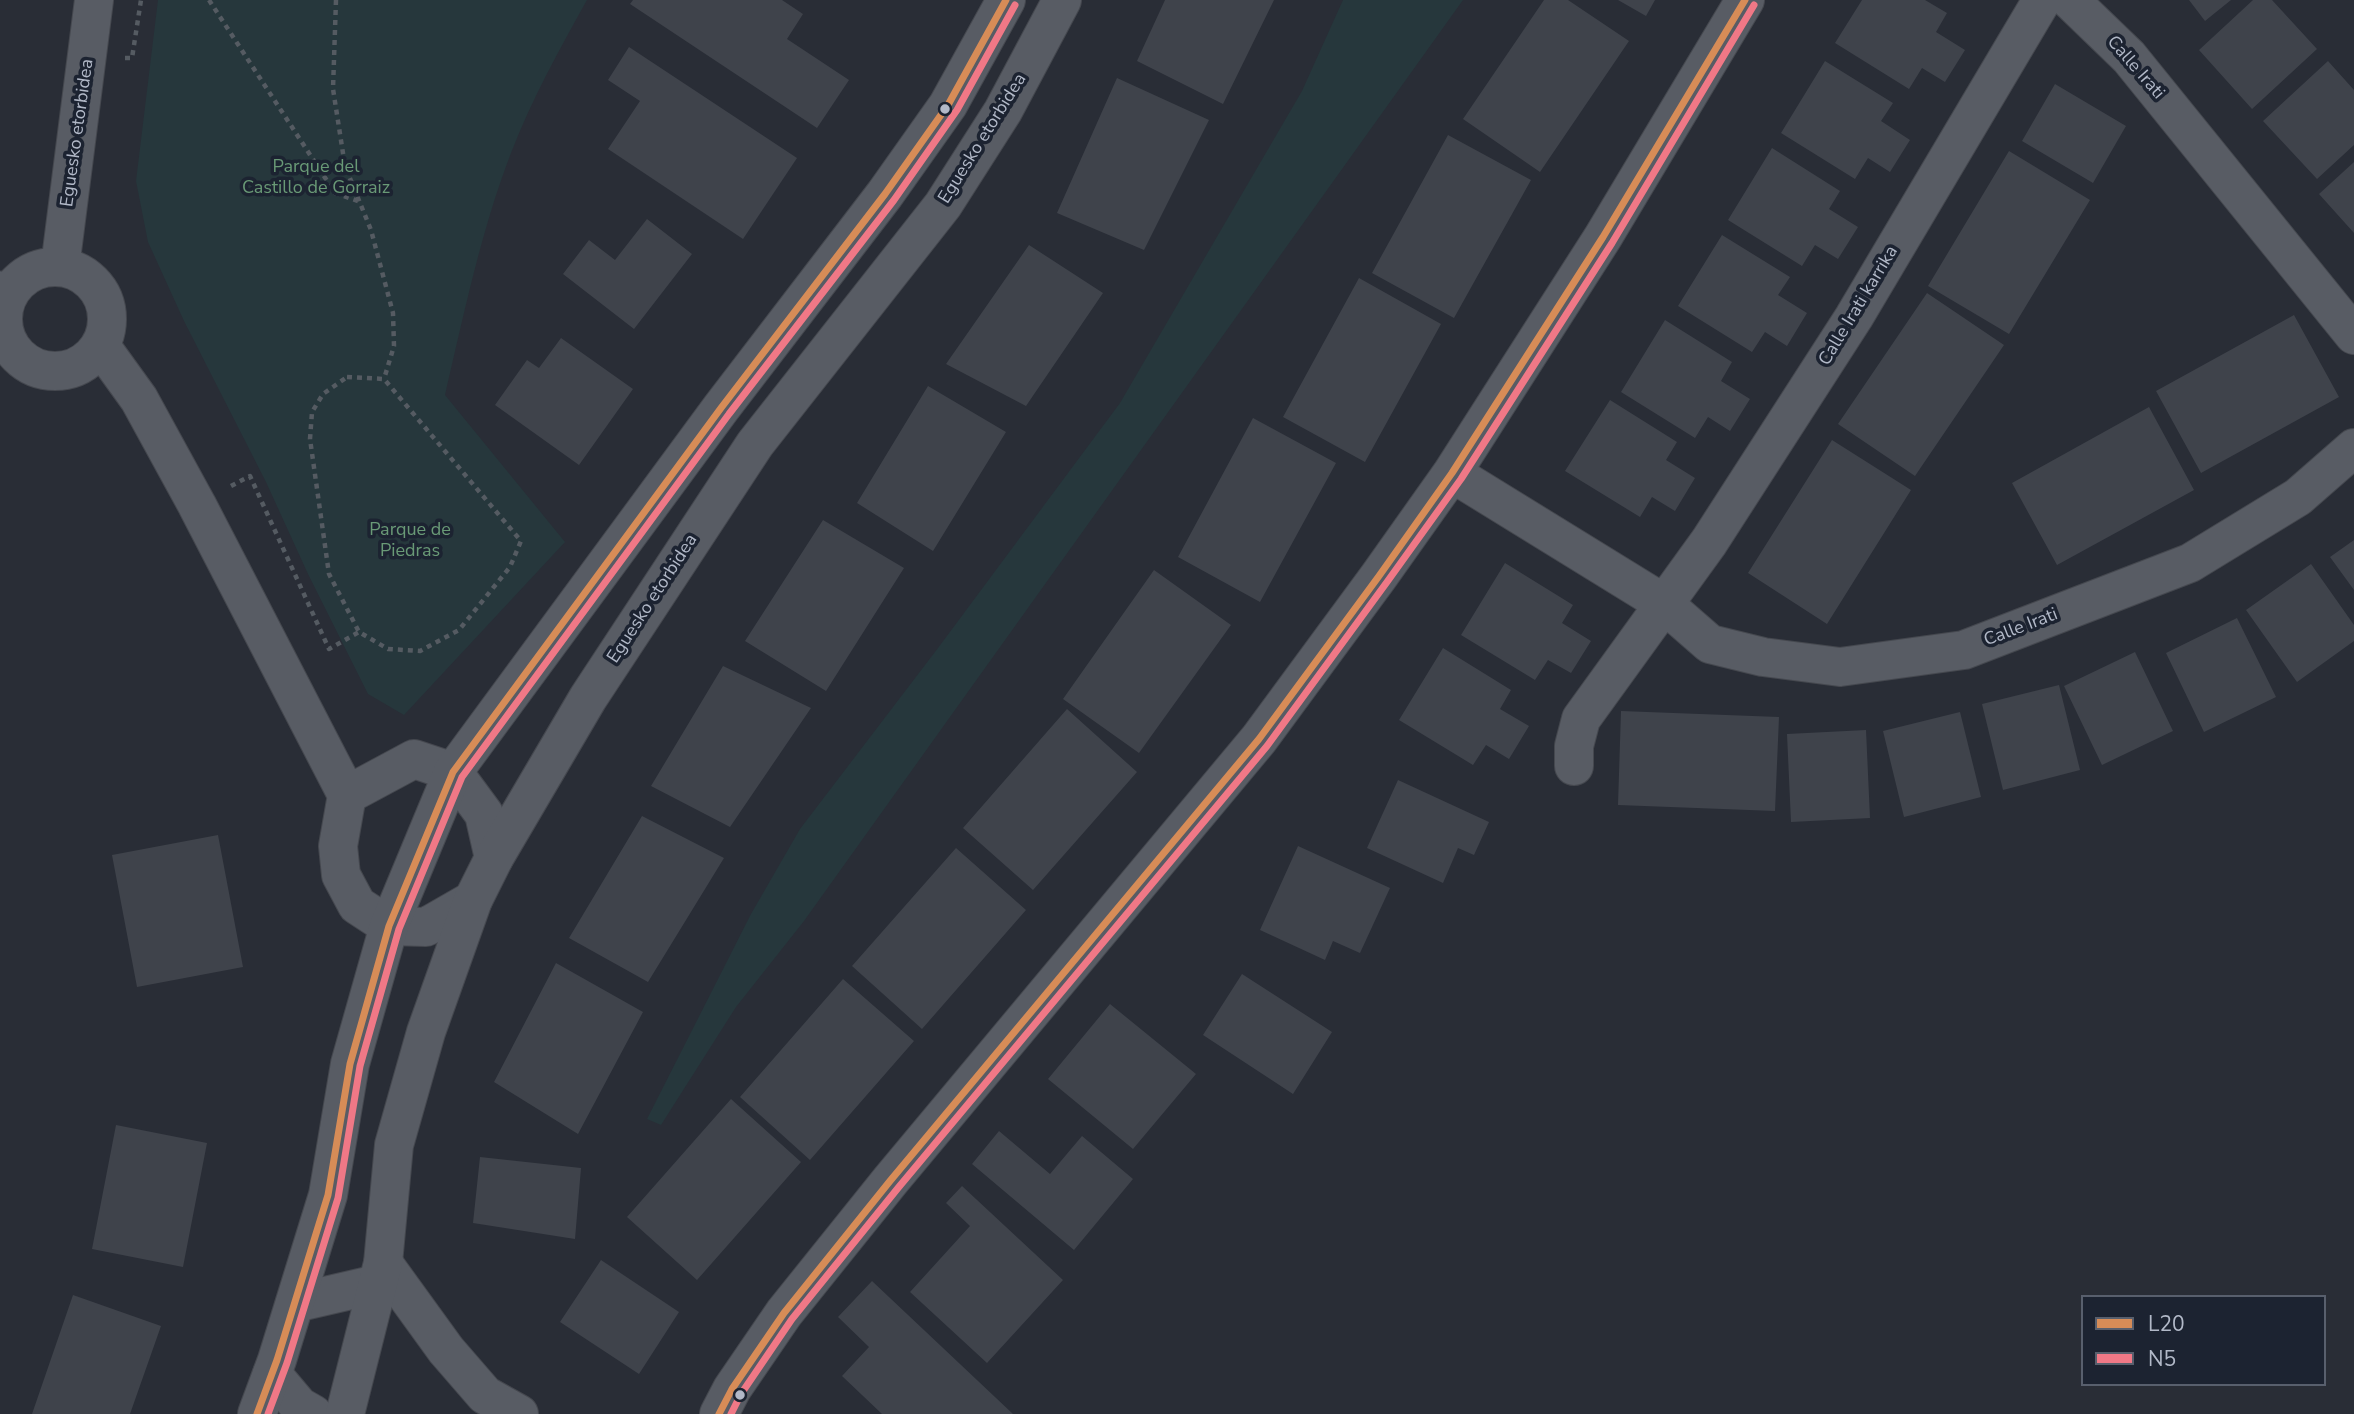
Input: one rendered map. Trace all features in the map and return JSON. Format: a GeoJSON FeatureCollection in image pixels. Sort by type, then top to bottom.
{"type":"FeatureCollection","features":[{"type":"Feature","properties":{"kind":"street","name":"Eguesko etorbidea"},"geometry":{"type":"LineString","coordinates":[[60,267],[94,0]]}},
{"type":"Feature","properties":{"kind":"street"},"geometry":{"type":"LineString","coordinates":[[257,1414],[328,1195],[350,1064],[389,926],[453,772],[721,408],[893,183],[948,104],[1006,0]]}},
{"type":"Feature","properties":{"kind":"street","name":"Eguesko etorbidea"},"geometry":{"type":"LineString","coordinates":[[345,1414],[380,1274],[394,1145],[426,1032],[473,900],[494,858],[587,698],[755,444],[943,205],[1003,111],[1062,0]]}},
{"type":"Feature","properties":{"kind":"street"},"geometry":{"type":"LineString","coordinates":[[719,1414],[732,1389],[792,1303],[890,1181],[1259,739],[1452,473],[1603,237],[1745,0]]}},
{"type":"Feature","properties":{"kind":"street","name":"Calle Irati karrika"},"geometry":{"type":"LineString","coordinates":[[1663,603],[1709,542],[1854,317],[2042,0]]}},
{"type":"Feature","properties":{"kind":"street","name":"Calle Irati"},"geometry":{"type":"LineString","coordinates":[[2070,0],[2129,57],[2354,335]]}},
{"type":"Feature","properties":{"kind":"street"},"geometry":{"type":"LineString","coordinates":[[60,267],[77,271],[92,282],[102,297],[106,329],[100,345],[89,357],[75,366],[59,370],[43,369],[27,363],[3,339],[2,321],[7,285],[42,268],[60,267]]}},
{"type":"Feature","properties":{"kind":"street"},"geometry":{"type":"LineString","coordinates":[[100,345],[139,399],[347,795],[338,846],[341,876],[357,905],[389,926],[426,927],[473,900]]}},
{"type":"Feature","properties":{"kind":"street","name":"Calle Irati"},"geometry":{"type":"LineString","coordinates":[[1452,473],[1663,603],[1710,644],[1763,657],[1840,667],[1964,650],[2190,563],[2298,497],[2354,448]]}},
{"type":"Feature","properties":{"kind":"street"},"geometry":{"type":"LineString","coordinates":[[1574,766],[1574,746],[1581,719],[1663,603]]}},
{"type":"Feature","properties":{"kind":"street"},"geometry":{"type":"LineString","coordinates":[[347,795],[414,759],[453,772],[484,814],[494,858]]}},
{"type":"Feature","properties":{"kind":"street"},"geometry":{"type":"LineString","coordinates":[[295,1303],[380,1274],[485,1395],[519,1414]]}},
{"type":"Feature","properties":{"kind":"street"},"geometry":{"type":"LineString","coordinates":[[272,1374],[299,1406],[313,1414]]}},
{"type":"Feature","properties":{"kind":"path"},"geometry":{"type":"LineString","coordinates":[[209,0],[335,193],[359,201]]}},
{"type":"Feature","properties":{"kind":"path"},"geometry":{"type":"LineString","coordinates":[[337,0],[333,89],[345,166],[371,230],[393,313],[394,346],[384,379]]}},
{"type":"Feature","properties":{"kind":"path"},"geometry":{"type":"LineString","coordinates":[[347,377],[384,379],[521,541],[510,567],[459,630],[421,651],[388,649],[359,632],[329,574],[310,439],[312,412],[323,394],[347,377]]}},
{"type":"Feature","properties":{"kind":"path"},"geometry":{"type":"LineString","coordinates":[[197,505],[250,476],[329,649],[359,632]]}},
{"type":"Feature","properties":{"kind":"green space","name":"Parque del Castillo de Gorraiz"},"geometry":{"type":"Polygon","coordinates":[[[158,0],[587,0],[537,94],[500,182],[474,273],[445,395],[565,542],[404,715],[368,694],[266,482],[184,321],[148,242],[136,181],[158,0]]]}},
{"type":"Feature","properties":{"kind":"green space"},"geometry":{"type":"Polygon","coordinates":[[[1343,0],[1463,0],[804,921],[736,1007],[661,1125],[647,1119],[751,914],[800,829],[1120,403],[1302,91],[1343,0]]]}},
{"type":"Feature","properties":{"kind":"building"},"geometry":{"type":"Polygon","coordinates":[[[633,0],[782,0],[803,14],[787,39],[849,80],[817,128],[630,4],[633,0]]]}},
{"type":"Feature","properties":{"kind":"building"},"geometry":{"type":"Polygon","coordinates":[[[1165,0],[1274,0],[1223,104],[1137,61],[1165,0]]]}},
{"type":"Feature","properties":{"kind":"building"},"geometry":{"type":"Polygon","coordinates":[[[1544,0],[1568,0],[1629,41],[1540,172],[1463,119],[1544,0]]]}},
{"type":"Feature","properties":{"kind":"building"},"geometry":{"type":"Polygon","coordinates":[[[1618,0],[1655,0],[1646,16],[1618,0]]]}},
{"type":"Feature","properties":{"kind":"building"},"geometry":{"type":"Polygon","coordinates":[[[1862,0],[1925,0],[1947,13],[1936,32],[1965,50],[1945,82],[1922,68],[1909,89],[1835,43],[1862,0]]]}},
{"type":"Feature","properties":{"kind":"building"},"geometry":{"type":"Polygon","coordinates":[[[2189,0],[2231,0],[2205,21],[2189,0]]]}},
{"type":"Feature","properties":{"kind":"building"},"geometry":{"type":"Polygon","coordinates":[[[2253,0],[2272,0],[2317,49],[2252,109],[2199,50],[2253,0]]]}},
{"type":"Feature","properties":{"kind":"building"},"geometry":{"type":"Polygon","coordinates":[[[629,47],[797,158],[743,239],[608,149],[640,101],[608,80],[629,47]]]}},
{"type":"Feature","properties":{"kind":"building"},"geometry":{"type":"Polygon","coordinates":[[[1825,61],[1893,103],[1881,121],[1910,140],[1890,172],[1868,158],[1855,179],[1781,133],[1825,61]]]}},
{"type":"Feature","properties":{"kind":"building"},"geometry":{"type":"Polygon","coordinates":[[[2328,61],[2354,90],[2354,145],[2317,179],[2263,121],[2328,61]]]}},
{"type":"Feature","properties":{"kind":"building"},"geometry":{"type":"Polygon","coordinates":[[[1117,78],[1209,120],[1144,250],[1057,213],[1117,78]]]}},
{"type":"Feature","properties":{"kind":"building"},"geometry":{"type":"Polygon","coordinates":[[[2055,84],[2126,126],[2093,183],[2022,141],[2055,84]]]}},
{"type":"Feature","properties":{"kind":"building"},"geometry":{"type":"Polygon","coordinates":[[[1448,135],[1531,180],[1454,318],[1372,273],[1448,135]]]}},
{"type":"Feature","properties":{"kind":"building"},"geometry":{"type":"Polygon","coordinates":[[[1772,148],[1840,191],[1829,209],[1858,227],[1838,259],[1815,245],[1802,266],[1728,220],[1772,148]]]}},
{"type":"Feature","properties":{"kind":"building"},"geometry":{"type":"Polygon","coordinates":[[[2009,151],[2090,200],[2009,334],[1928,286],[2009,151]]]}},
{"type":"Feature","properties":{"kind":"building"},"geometry":{"type":"Polygon","coordinates":[[[2354,162],[2354,233],[2319,194],[2354,162]]]}},
{"type":"Feature","properties":{"kind":"building"},"geometry":{"type":"Polygon","coordinates":[[[647,219],[692,254],[634,329],[563,274],[589,240],[615,260],[647,219]]]}},
{"type":"Feature","properties":{"kind":"building"},"geometry":{"type":"Polygon","coordinates":[[[1722,235],[1790,277],[1778,295],[1807,313],[1787,346],[1765,332],[1752,352],[1678,306],[1722,235]]]}},
{"type":"Feature","properties":{"kind":"building"},"geometry":{"type":"Polygon","coordinates":[[[1029,245],[1103,293],[1026,406],[946,364],[1029,245]]]}},
{"type":"Feature","properties":{"kind":"building"},"geometry":{"type":"Polygon","coordinates":[[[1359,278],[1441,324],[1365,462],[1283,417],[1359,278]]]}},
{"type":"Feature","properties":{"kind":"building"},"geometry":{"type":"Polygon","coordinates":[[[1927,293],[2004,345],[1915,476],[1838,424],[1927,293]]]}},
{"type":"Feature","properties":{"kind":"building"},"geometry":{"type":"Polygon","coordinates":[[[2294,315],[2339,397],[2201,473],[2156,391],[2294,315]]]}},
{"type":"Feature","properties":{"kind":"building"},"geometry":{"type":"Polygon","coordinates":[[[1665,320],[1732,362],[1721,381],[1750,399],[1730,431],[1708,417],[1695,438],[1621,392],[1665,320]]]}},
{"type":"Feature","properties":{"kind":"building"},"geometry":{"type":"Polygon","coordinates":[[[561,338],[633,389],[579,465],[495,405],[527,360],[539,368],[561,338]]]}},
{"type":"Feature","properties":{"kind":"building"},"geometry":{"type":"Polygon","coordinates":[[[928,386],[1006,432],[933,551],[857,503],[928,386]]]}},
{"type":"Feature","properties":{"kind":"building"},"geometry":{"type":"Polygon","coordinates":[[[1610,400],[1677,442],[1666,460],[1695,478],[1675,511],[1652,497],[1640,517],[1565,471],[1610,400]]]}},
{"type":"Feature","properties":{"kind":"building"},"geometry":{"type":"Polygon","coordinates":[[[2149,407],[2194,490],[2057,565],[2012,483],[2149,407]]]}},
{"type":"Feature","properties":{"kind":"building"},"geometry":{"type":"Polygon","coordinates":[[[1253,418],[1336,463],[1260,602],[1178,557],[1253,418]]]}},
{"type":"Feature","properties":{"kind":"building"},"geometry":{"type":"Polygon","coordinates":[[[1832,440],[1911,490],[1827,624],[1748,573],[1832,440]]]}},
{"type":"Feature","properties":{"kind":"building"},"geometry":{"type":"Polygon","coordinates":[[[823,520],[904,568],[826,691],[745,641],[823,520]]]}},
{"type":"Feature","properties":{"kind":"building"},"geometry":{"type":"Polygon","coordinates":[[[2354,540],[2354,590],[2330,557],[2354,540]]]}},
{"type":"Feature","properties":{"kind":"building"},"geometry":{"type":"Polygon","coordinates":[[[1505,563],[1573,605],[1562,623],[1591,641],[1571,673],[1548,660],[1535,680],[1461,635],[1505,563]]]}},
{"type":"Feature","properties":{"kind":"building"},"geometry":{"type":"Polygon","coordinates":[[[2311,564],[2354,625],[2354,641],[2297,682],[2246,610],[2311,564]]]}},
{"type":"Feature","properties":{"kind":"building"},"geometry":{"type":"Polygon","coordinates":[[[1154,570],[1231,625],[1139,753],[1063,699],[1154,570]]]}},
{"type":"Feature","properties":{"kind":"building"},"geometry":{"type":"Polygon","coordinates":[[[2237,618],[2276,697],[2204,732],[2166,653],[2237,618]]]}},
{"type":"Feature","properties":{"kind":"building"},"geometry":{"type":"Polygon","coordinates":[[[1443,648],[1511,690],[1500,709],[1529,726],[1509,759],[1486,745],[1473,765],[1399,720],[1443,648]]]}},
{"type":"Feature","properties":{"kind":"building"},"geometry":{"type":"Polygon","coordinates":[[[2135,652],[2173,731],[2102,765],[2064,686],[2135,652]]]}},
{"type":"Feature","properties":{"kind":"building"},"geometry":{"type":"Polygon","coordinates":[[[723,666],[811,708],[730,827],[651,786],[723,666]]]}},
{"type":"Feature","properties":{"kind":"building"},"geometry":{"type":"Polygon","coordinates":[[[2059,685],[2080,770],[2003,790],[1982,704],[2059,685]]]}},
{"type":"Feature","properties":{"kind":"building"},"geometry":{"type":"Polygon","coordinates":[[[1067,709],[1137,772],[1033,890],[963,828],[1067,709]]]}},
{"type":"Feature","properties":{"kind":"building"},"geometry":{"type":"Polygon","coordinates":[[[1621,711],[1779,717],[1775,811],[1618,805],[1621,711]]]}},
{"type":"Feature","properties":{"kind":"building"},"geometry":{"type":"Polygon","coordinates":[[[1960,712],[1981,797],[1904,817],[1883,731],[1960,712]]]}},
{"type":"Feature","properties":{"kind":"building"},"geometry":{"type":"Polygon","coordinates":[[[1866,730],[1870,818],[1791,822],[1787,734],[1866,730]]]}},
{"type":"Feature","properties":{"kind":"building"},"geometry":{"type":"Polygon","coordinates":[[[1398,780],[1489,822],[1474,855],[1458,848],[1443,883],[1367,848],[1398,780]]]}},
{"type":"Feature","properties":{"kind":"building"},"geometry":{"type":"Polygon","coordinates":[[[642,816],[724,858],[648,982],[569,938],[642,816]]]}},
{"type":"Feature","properties":{"kind":"building"},"geometry":{"type":"Polygon","coordinates":[[[218,835],[243,967],[137,987],[112,855],[218,835]]]}},
{"type":"Feature","properties":{"kind":"building"},"geometry":{"type":"Polygon","coordinates":[[[1298,846],[1390,888],[1360,953],[1333,941],[1325,960],[1260,930],[1298,846]]]}},
{"type":"Feature","properties":{"kind":"building"},"geometry":{"type":"Polygon","coordinates":[[[956,848],[1026,910],[922,1029],[852,966],[956,848]]]}},
{"type":"Feature","properties":{"kind":"building"},"geometry":{"type":"Polygon","coordinates":[[[556,963],[643,1012],[578,1134],[494,1082],[556,963]]]}},
{"type":"Feature","properties":{"kind":"building"},"geometry":{"type":"Polygon","coordinates":[[[1242,974],[1332,1032],[1293,1094],[1203,1035],[1242,974]]]}},
{"type":"Feature","properties":{"kind":"building"},"geometry":{"type":"Polygon","coordinates":[[[843,979],[914,1041],[810,1160],[740,1097],[843,979]]]}},
{"type":"Feature","properties":{"kind":"building"},"geometry":{"type":"Polygon","coordinates":[[[1110,1004],[1196,1074],[1133,1149],[1048,1079],[1110,1004]]]}},
{"type":"Feature","properties":{"kind":"building"},"geometry":{"type":"Polygon","coordinates":[[[731,1099],[801,1162],[697,1280],[627,1217],[731,1099]]]}},
{"type":"Feature","properties":{"kind":"building"},"geometry":{"type":"Polygon","coordinates":[[[116,1125],[207,1143],[183,1267],[92,1249],[116,1125]]]}},
{"type":"Feature","properties":{"kind":"building"},"geometry":{"type":"Polygon","coordinates":[[[999,1131],[1050,1174],[1082,1136],[1133,1179],[1074,1250],[972,1164],[999,1131]]]}},
{"type":"Feature","properties":{"kind":"building"},"geometry":{"type":"Polygon","coordinates":[[[480,1157],[581,1168],[575,1239],[473,1223],[480,1157]]]}},
{"type":"Feature","properties":{"kind":"building"},"geometry":{"type":"Polygon","coordinates":[[[962,1186],[1063,1280],[987,1363],[910,1292],[970,1226],[946,1203],[962,1186]]]}},
{"type":"Feature","properties":{"kind":"building"},"geometry":{"type":"Polygon","coordinates":[[[601,1260],[679,1312],[639,1374],[560,1322],[601,1260]]]}},
{"type":"Feature","properties":{"kind":"building"},"geometry":{"type":"Polygon","coordinates":[[[872,1281],[1013,1414],[882,1414],[842,1376],[869,1347],[838,1317],[872,1281]]]}},
{"type":"Feature","properties":{"kind":"building"},"geometry":{"type":"Polygon","coordinates":[[[73,1295],[161,1326],[130,1414],[32,1414],[73,1295]]]}},
{"type":"Feature","properties":{"kind":"transit line","name":"L20"},"geometry":{"type":"LineString","coordinates":[[257,1414],[277,1360],[328,1195],[350,1064],[389,926],[453,772],[721,408],[885,194],[948,105],[1006,0]]}},
{"type":"Feature","properties":{"kind":"transit line","name":"L20"},"geometry":{"type":"LineString","coordinates":[[719,1414],[732,1389],[784,1313],[890,1181],[1259,739],[1379,576],[1452,473],[1603,237],[1745,0]]}},
{"type":"Feature","properties":{"kind":"transit line","name":"N5"},"geometry":{"type":"LineString","coordinates":[[268,1414],[287,1363],[338,1198],[360,1066],[399,929],[462,777],[729,414],[894,200],[957,110],[1015,5]]}},
{"type":"Feature","properties":{"kind":"transit line","name":"N5"},"geometry":{"type":"LineString","coordinates":[[731,1414],[741,1394],[792,1319],[1267,746],[1387,582],[1461,479],[1612,243],[1754,5]]}},
{"type":"Feature","properties":{"kind":"park label","name":"Parque de Piedras"},"geometry":{"type":"Point","coordinates":[410,541]}}]}
